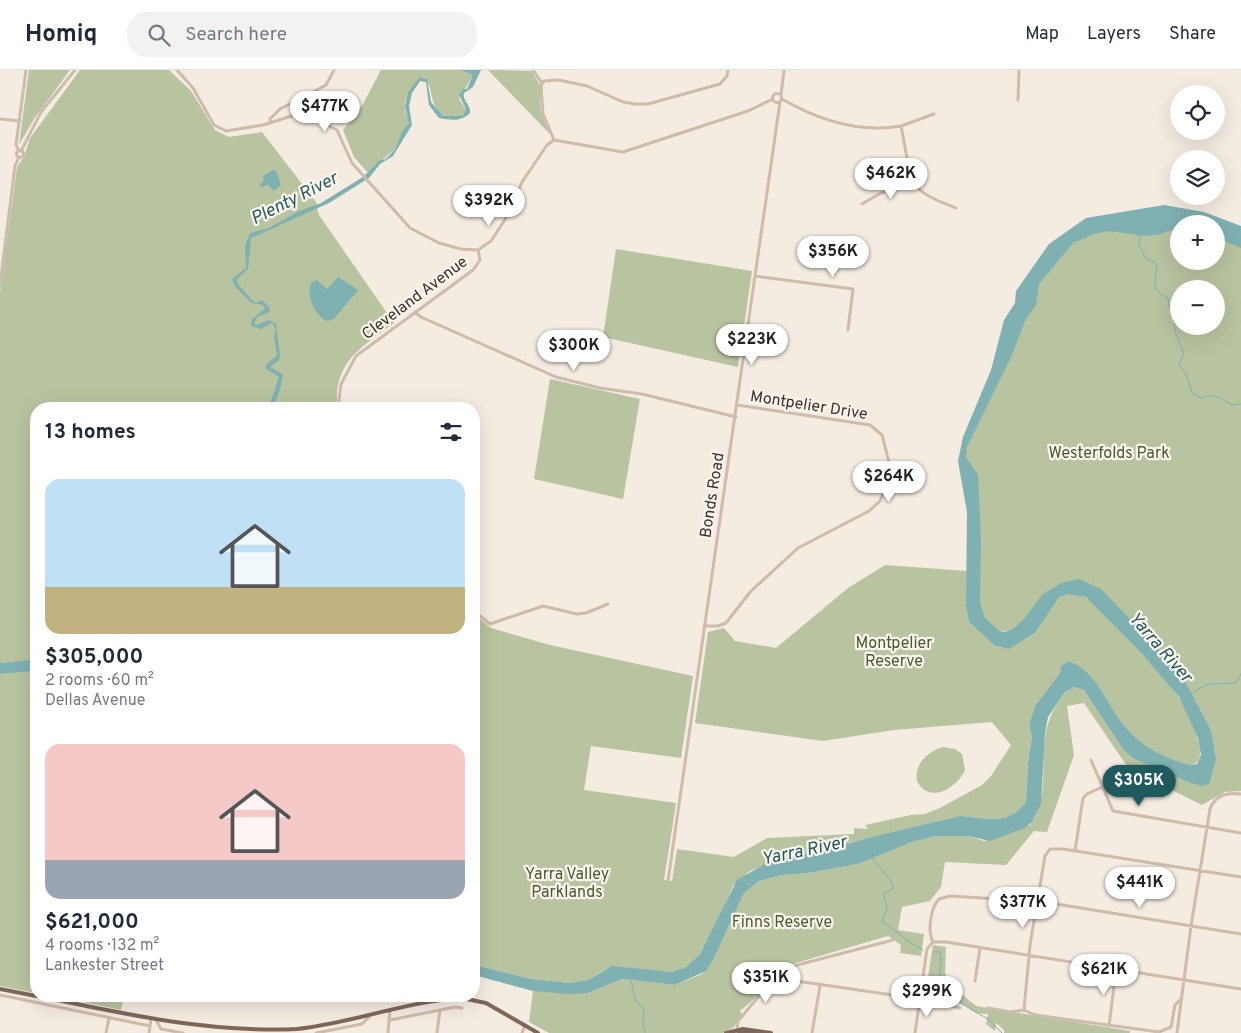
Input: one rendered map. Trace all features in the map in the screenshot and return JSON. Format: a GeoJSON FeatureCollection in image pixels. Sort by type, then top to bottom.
{"type":"FeatureCollection","features":[{"type":"Feature","properties":{"kind":"main road"},"geometry":{"type":"LineString","coordinates":[[0,989],[30,995]]}},
{"type":"Feature","properties":{"kind":"main road"},"geometry":{"type":"LineString","coordinates":[[66,1002],[195,1028],[230,1031],[290,1030],[439,1002]]}},
{"type":"Feature","properties":{"kind":"main road"},"geometry":{"type":"LineString","coordinates":[[480,1002],[486,1003],[538,1033]]}},
{"type":"Feature","properties":{"kind":"main road"},"geometry":{"type":"LineString","coordinates":[[726,1033],[739,1031],[771,1033]]}},
{"type":"Feature","properties":{"kind":"main road"},"geometry":{"type":"LineString","coordinates":[[739,1031],[757,1033]]}},
{"type":"Feature","properties":{"kind":"street"},"geometry":{"type":"LineString","coordinates":[[20,151],[16,145],[26,70]]}},
{"type":"Feature","properties":{"kind":"street"},"geometry":{"type":"LineString","coordinates":[[0,285],[15,166],[19,157],[16,154],[20,151],[41,112],[75,70]]}},
{"type":"Feature","properties":{"kind":"street"},"geometry":{"type":"LineString","coordinates":[[177,70],[183,75],[216,126],[226,131],[270,123],[295,116],[328,124],[341,136],[346,153],[360,172],[410,228],[420,235],[447,246],[478,250]]}},
{"type":"Feature","properties":{"kind":"street"},"geometry":{"type":"LineString","coordinates":[[183,75],[186,70]]}},
{"type":"Feature","properties":{"kind":"street"},"geometry":{"type":"LineString","coordinates":[[270,123],[270,119],[280,109],[326,86],[334,70]]}},
{"type":"Feature","properties":{"kind":"street"},"geometry":{"type":"LineString","coordinates":[[533,70],[542,83],[542,109],[554,140],[624,152],[778,99],[853,127],[872,129],[901,126],[934,114]]}},
{"type":"Feature","properties":{"kind":"street"},"geometry":{"type":"LineString","coordinates":[[542,83],[559,80],[572,82],[587,86],[623,102],[648,104],[720,84],[727,76],[728,70]]}},
{"type":"Feature","properties":{"kind":"street","name":"Bonds Road"},"geometry":{"type":"LineString","coordinates":[[668,881],[756,276],[778,112],[778,99],[784,70]]}},
{"type":"Feature","properties":{"kind":"street"},"geometry":{"type":"LineString","coordinates":[[1018,100],[1020,70]]}},
{"type":"Feature","properties":{"kind":"street"},"geometry":{"type":"LineString","coordinates":[[0,119],[20,121]]}},
{"type":"Feature","properties":{"kind":"street"},"geometry":{"type":"LineString","coordinates":[[901,126],[914,181],[920,190],[931,198],[956,208]]}},
{"type":"Feature","properties":{"kind":"street","name":"Cleveland Avenue"},"geometry":{"type":"LineString","coordinates":[[339,402],[341,384],[356,356],[473,270],[480,260],[478,250],[491,241],[508,215],[522,182],[547,145],[554,140]]}},
{"type":"Feature","properties":{"kind":"street"},"geometry":{"type":"LineString","coordinates":[[862,204],[880,194],[914,181]]}},
{"type":"Feature","properties":{"kind":"street"},"geometry":{"type":"LineString","coordinates":[[756,276],[853,289],[848,330]]}},
{"type":"Feature","properties":{"kind":"street"},"geometry":{"type":"LineString","coordinates":[[415,312],[421,317],[556,377],[736,417]]}},
{"type":"Feature","properties":{"kind":"street","name":"Montpelier Drive"},"geometry":{"type":"LineString","coordinates":[[704,626],[718,626],[729,620],[751,591],[804,544],[868,511],[883,497],[889,479],[890,466],[884,440],[878,430],[870,425],[737,405]]}},
{"type":"Feature","properties":{"kind":"street"},"geometry":{"type":"LineString","coordinates":[[480,616],[490,624],[543,606],[577,614],[586,613],[608,604]]}},
{"type":"Feature","properties":{"kind":"street"},"geometry":{"type":"LineString","coordinates":[[1091,760],[1111,808],[1116,812],[1241,833]]}},
{"type":"Feature","properties":{"kind":"street"},"geometry":{"type":"LineString","coordinates":[[1076,851],[1083,798],[1102,787]]}},
{"type":"Feature","properties":{"kind":"street"},"geometry":{"type":"LineString","coordinates":[[1177,1033],[1180,999],[1210,809],[1217,799],[1226,794],[1241,794]]}},
{"type":"Feature","properties":{"kind":"street"},"geometry":{"type":"LineString","coordinates":[[1024,1010],[1028,956],[1044,856],[1047,851],[1055,849],[1076,851],[1241,878]]}},
{"type":"Feature","properties":{"kind":"street"},"geometry":{"type":"LineString","coordinates":[[932,942],[930,933],[934,908],[936,901],[942,897],[1037,902],[1241,934]]}},
{"type":"Feature","properties":{"kind":"street"},"geometry":{"type":"LineString","coordinates":[[739,1031],[742,1018],[782,969],[893,940]]}},
{"type":"Feature","properties":{"kind":"street"},"geometry":{"type":"LineString","coordinates":[[932,942],[1241,989]]}},
{"type":"Feature","properties":{"kind":"street"},"geometry":{"type":"LineString","coordinates":[[915,1033],[927,948],[932,942]]}},
{"type":"Feature","properties":{"kind":"street"},"geometry":{"type":"LineString","coordinates":[[975,981],[980,948]]}},
{"type":"Feature","properties":{"kind":"street"},"geometry":{"type":"LineString","coordinates":[[1109,1026],[1116,970]]}},
{"type":"Feature","properties":{"kind":"street"},"geometry":{"type":"LineString","coordinates":[[776,978],[909,998],[960,1008]]}},
{"type":"Feature","properties":{"kind":"street"},"geometry":{"type":"LineString","coordinates":[[812,1033],[820,986]]}},
{"type":"Feature","properties":{"kind":"street"},"geometry":{"type":"LineString","coordinates":[[0,995],[30,1001]]}},
{"type":"Feature","properties":{"kind":"street"},"geometry":{"type":"LineString","coordinates":[[988,1008],[1010,1012],[1024,1010],[1030,1014],[1150,1032],[1165,1032],[1171,1027],[1175,1005],[1180,999]]}},
{"type":"Feature","properties":{"kind":"street"},"geometry":{"type":"LineString","coordinates":[[33,1002],[150,1026]]}},
{"type":"Feature","properties":{"kind":"street"},"geometry":{"type":"LineString","coordinates":[[390,1020],[455,1007],[462,1008]]}},
{"type":"Feature","properties":{"kind":"street"},"geometry":{"type":"LineString","coordinates":[[437,1033],[440,1010]]}},
{"type":"Feature","properties":{"kind":"street"},"geometry":{"type":"LineString","coordinates":[[388,1011],[390,1020],[388,1033]]}},
{"type":"Feature","properties":{"kind":"street"},"geometry":{"type":"LineString","coordinates":[[316,1033],[362,1024],[370,1015]]}},
{"type":"Feature","properties":{"kind":"street"},"geometry":{"type":"LineString","coordinates":[[106,1033],[109,1018]]}},
{"type":"Feature","properties":{"kind":"street"},"geometry":{"type":"LineString","coordinates":[[149,1033],[150,1026],[154,1020],[161,1029],[183,1033]]}},
{"type":"Feature","properties":{"kind":"street"},"geometry":{"type":"LineString","coordinates":[[324,1024],[325,1032]]}},
{"type":"Feature","properties":{"kind":"street"},"geometry":{"type":"LineString","coordinates":[[523,1033],[527,1026]]}},
{"type":"Feature","properties":{"kind":"green space"},"geometry":{"type":"Polygon","coordinates":[[[29,70],[70,70],[34,119],[19,145],[29,70]]]}},
{"type":"Feature","properties":{"kind":"green space"},"geometry":{"type":"Polygon","coordinates":[[[80,70],[169,70],[191,91],[215,130],[229,137],[262,132],[316,202],[319,215],[394,323],[361,348],[344,368],[339,379],[338,402],[30,402],[30,660],[0,663],[0,292],[17,167],[24,157],[30,138],[80,70]]]}},
{"type":"Feature","properties":{"kind":"green space"},"geometry":{"type":"Polygon","coordinates":[[[381,70],[459,70],[471,74],[472,77],[459,99],[466,109],[463,116],[443,116],[435,105],[424,77],[420,80],[410,91],[406,99],[405,110],[409,123],[402,131],[395,149],[368,173],[354,157],[343,130],[363,104],[381,70]]]}},
{"type":"Feature","properties":{"kind":"green space"},"geometry":{"type":"Polygon","coordinates":[[[488,70],[532,71],[540,85],[541,113],[550,134],[488,70]]]}},
{"type":"Feature","properties":{"kind":"green space","name":"Westerfolds Park"},"geometry":{"type":"Polygon","coordinates":[[[1170,225],[1170,270],[1225,270],[1225,235],[1241,243],[1241,791],[1225,792],[1202,805],[1129,769],[1084,703],[1067,706],[1074,755],[1047,832],[1034,831],[1006,865],[945,862],[941,887],[930,901],[902,907],[898,930],[924,934],[921,956],[900,953],[901,945],[888,936],[789,965],[780,969],[759,995],[740,1011],[742,1014],[734,1027],[723,1033],[549,1033],[529,1022],[533,991],[588,993],[622,979],[675,985],[702,974],[715,956],[744,893],[759,881],[782,875],[808,873],[858,864],[912,842],[936,836],[968,836],[984,841],[1030,825],[1038,811],[1042,796],[1044,749],[1050,718],[1063,696],[1074,687],[1084,690],[1134,759],[1188,782],[1215,753],[1210,730],[1077,580],[1011,630],[996,630],[978,614],[964,459],[969,440],[1033,286],[1055,253],[1087,231],[1170,225]]]}},
{"type":"Feature","properties":{"kind":"green space"},"geometry":{"type":"Polygon","coordinates":[[[616,249],[752,271],[738,367],[603,337],[616,249]]]}},
{"type":"Feature","properties":{"kind":"green space"},"geometry":{"type":"Polygon","coordinates":[[[550,379],[640,399],[623,499],[534,479],[550,379]]]}},
{"type":"Feature","properties":{"kind":"green space"},"geometry":{"type":"Polygon","coordinates":[[[885,565],[967,571],[966,606],[969,622],[995,646],[1002,648],[1033,635],[1052,604],[1060,596],[1071,594],[1085,597],[1097,606],[1146,658],[1177,695],[1187,712],[1197,737],[1200,748],[1199,758],[1195,764],[1185,764],[1166,758],[1149,748],[1120,721],[1086,672],[1069,661],[1062,666],[1060,673],[1035,706],[1029,725],[1032,737],[1028,761],[1026,802],[1018,811],[1005,818],[989,819],[960,816],[875,836],[820,852],[785,857],[750,871],[733,886],[718,922],[700,954],[686,967],[672,972],[606,969],[588,980],[570,983],[532,979],[480,966],[480,619],[491,628],[550,645],[693,676],[681,758],[591,746],[584,790],[676,803],[664,880],[672,881],[677,849],[734,857],[767,838],[854,834],[854,828],[868,829],[865,825],[911,815],[925,814],[940,808],[982,785],[991,776],[1011,745],[992,722],[894,730],[823,741],[695,723],[708,632],[724,628],[735,641],[776,648],[848,588],[885,565]]]}},
{"type":"Feature","properties":{"kind":"green space"},"geometry":{"type":"Polygon","coordinates":[[[30,672],[30,992],[0,986],[0,674],[30,672]]]}},
{"type":"Feature","properties":{"kind":"green space"},"geometry":{"type":"Polygon","coordinates":[[[943,747],[955,749],[962,754],[965,770],[956,783],[949,788],[935,793],[928,792],[917,781],[918,769],[927,755],[943,747]]]}},
{"type":"Feature","properties":{"kind":"green space"},"geometry":{"type":"Polygon","coordinates":[[[933,945],[946,947],[945,973],[950,985],[976,1006],[1130,1031],[1130,1033],[1004,1033],[1004,1030],[996,1023],[995,1031],[986,1024],[988,1014],[976,1013],[956,1000],[936,998],[937,991],[931,977],[928,977],[933,945]]]}},
{"type":"Feature","properties":{"kind":"green space"},"geometry":{"type":"Polygon","coordinates":[[[83,1002],[123,1002],[121,1010],[83,1002]]]}},
{"type":"Feature","properties":{"kind":"water"},"geometry":{"type":"Polygon","coordinates":[[[459,70],[481,70],[473,87],[464,93],[470,113],[466,116],[452,120],[439,118],[429,105],[426,82],[420,81],[412,93],[409,106],[412,125],[393,156],[380,164],[369,178],[329,203],[251,238],[248,269],[237,279],[238,284],[253,301],[256,303],[262,300],[269,307],[270,312],[257,317],[254,324],[269,320],[276,324],[280,355],[279,360],[270,367],[283,374],[280,390],[275,402],[270,402],[279,377],[266,369],[266,365],[277,355],[274,338],[276,330],[272,323],[261,329],[251,326],[252,319],[265,309],[263,305],[251,303],[237,288],[232,279],[246,268],[245,246],[250,233],[269,228],[297,212],[321,203],[363,177],[379,161],[386,159],[395,149],[402,131],[409,123],[405,107],[408,92],[420,77],[427,79],[431,102],[443,116],[463,116],[466,109],[459,95],[463,89],[467,89],[472,77],[471,74],[459,70]]]}},
{"type":"Feature","properties":{"kind":"water"},"geometry":{"type":"Polygon","coordinates":[[[273,170],[276,171],[281,185],[274,191],[268,185],[262,187],[260,185],[264,180],[263,176],[273,170]]]}},
{"type":"Feature","properties":{"kind":"water"},"geometry":{"type":"Polygon","coordinates":[[[1164,205],[1212,215],[1170,215],[1170,230],[1161,234],[1146,236],[1109,231],[1094,234],[1073,243],[1039,284],[1036,305],[1025,321],[1011,357],[967,447],[966,457],[978,475],[981,539],[980,603],[985,618],[999,631],[1005,632],[1014,628],[1024,619],[1042,595],[1061,583],[1079,579],[1101,589],[1154,644],[1187,685],[1211,731],[1216,759],[1209,784],[1203,786],[1188,782],[1134,759],[1124,750],[1084,690],[1074,687],[1065,692],[1048,717],[1045,734],[1041,804],[1032,822],[1025,828],[990,841],[968,836],[936,836],[912,842],[858,864],[808,873],[782,875],[759,881],[744,893],[715,956],[706,971],[675,985],[622,979],[588,993],[568,994],[533,991],[480,977],[480,966],[532,979],[570,983],[588,980],[612,966],[672,972],[686,967],[700,954],[737,880],[765,864],[785,857],[820,852],[875,836],[960,816],[989,819],[1005,818],[1018,811],[1026,802],[1028,762],[1032,737],[1029,725],[1035,706],[1060,673],[1061,666],[1069,661],[1078,665],[1092,678],[1119,719],[1142,743],[1171,759],[1187,764],[1197,764],[1201,755],[1198,738],[1179,697],[1143,655],[1086,597],[1068,594],[1059,597],[1035,633],[1009,649],[995,646],[969,622],[966,606],[967,512],[958,461],[963,437],[991,370],[1004,320],[1015,303],[1016,291],[1049,244],[1086,218],[1164,205]]]}},
{"type":"Feature","properties":{"kind":"water"},"geometry":{"type":"Polygon","coordinates":[[[1225,220],[1241,226],[1241,248],[1225,241],[1225,220]]]}},
{"type":"Feature","properties":{"kind":"water"},"geometry":{"type":"Polygon","coordinates":[[[338,277],[358,290],[334,319],[326,321],[318,314],[310,299],[311,283],[317,280],[327,289],[338,277]]]}},
{"type":"Feature","properties":{"kind":"water"},"geometry":{"type":"Polygon","coordinates":[[[30,660],[30,672],[0,674],[0,663],[30,660]]]}},
{"type":"Feature","properties":{"kind":"waterway"},"geometry":{"type":"LineString","coordinates":[[1140,235],[1139,244],[1146,259],[1155,262],[1157,266],[1155,287],[1158,292],[1168,298],[1169,306],[1174,316],[1175,331],[1184,354],[1179,364],[1186,374],[1192,393],[1201,398],[1215,396],[1232,405],[1241,404]]}},
{"type":"Feature","properties":{"kind":"waterway"},"geometry":{"type":"LineString","coordinates":[[1190,694],[1208,684],[1236,683],[1241,674]]}},
{"type":"Feature","properties":{"kind":"waterway"},"geometry":{"type":"LineString","coordinates":[[872,858],[891,881],[893,889],[883,893],[887,908],[882,922],[923,950]]}},
{"type":"Feature","properties":{"kind":"waterway"},"geometry":{"type":"LineString","coordinates":[[933,952],[940,952],[941,961],[938,986],[945,994],[988,1019],[1002,1033]]}},
{"type":"Feature","properties":{"kind":"waterway"},"geometry":{"type":"LineString","coordinates":[[631,981],[635,999],[644,1010],[643,1025],[645,1033]]}},
{"type":"Feature","properties":{"kind":"water label","name":"Plenty River"},"geometry":{"type":"Point","coordinates":[294,198]}},
{"type":"Feature","properties":{"kind":"water label","name":"Yarra River"},"geometry":{"type":"Point","coordinates":[1161,647]}},
{"type":"Feature","properties":{"kind":"water label","name":"Yarra River"},"geometry":{"type":"Point","coordinates":[804,850]}},
{"type":"Feature","properties":{"kind":"park label","name":"Montpelier Reserve"},"geometry":{"type":"Point","coordinates":[894,651]}},
{"type":"Feature","properties":{"kind":"park label","name":"Yarra Valley Parklands"},"geometry":{"type":"Point","coordinates":[567,882]}},
{"type":"Feature","properties":{"kind":"park label","name":"Finns Reserve"},"geometry":{"type":"Point","coordinates":[782,921]}}]}
